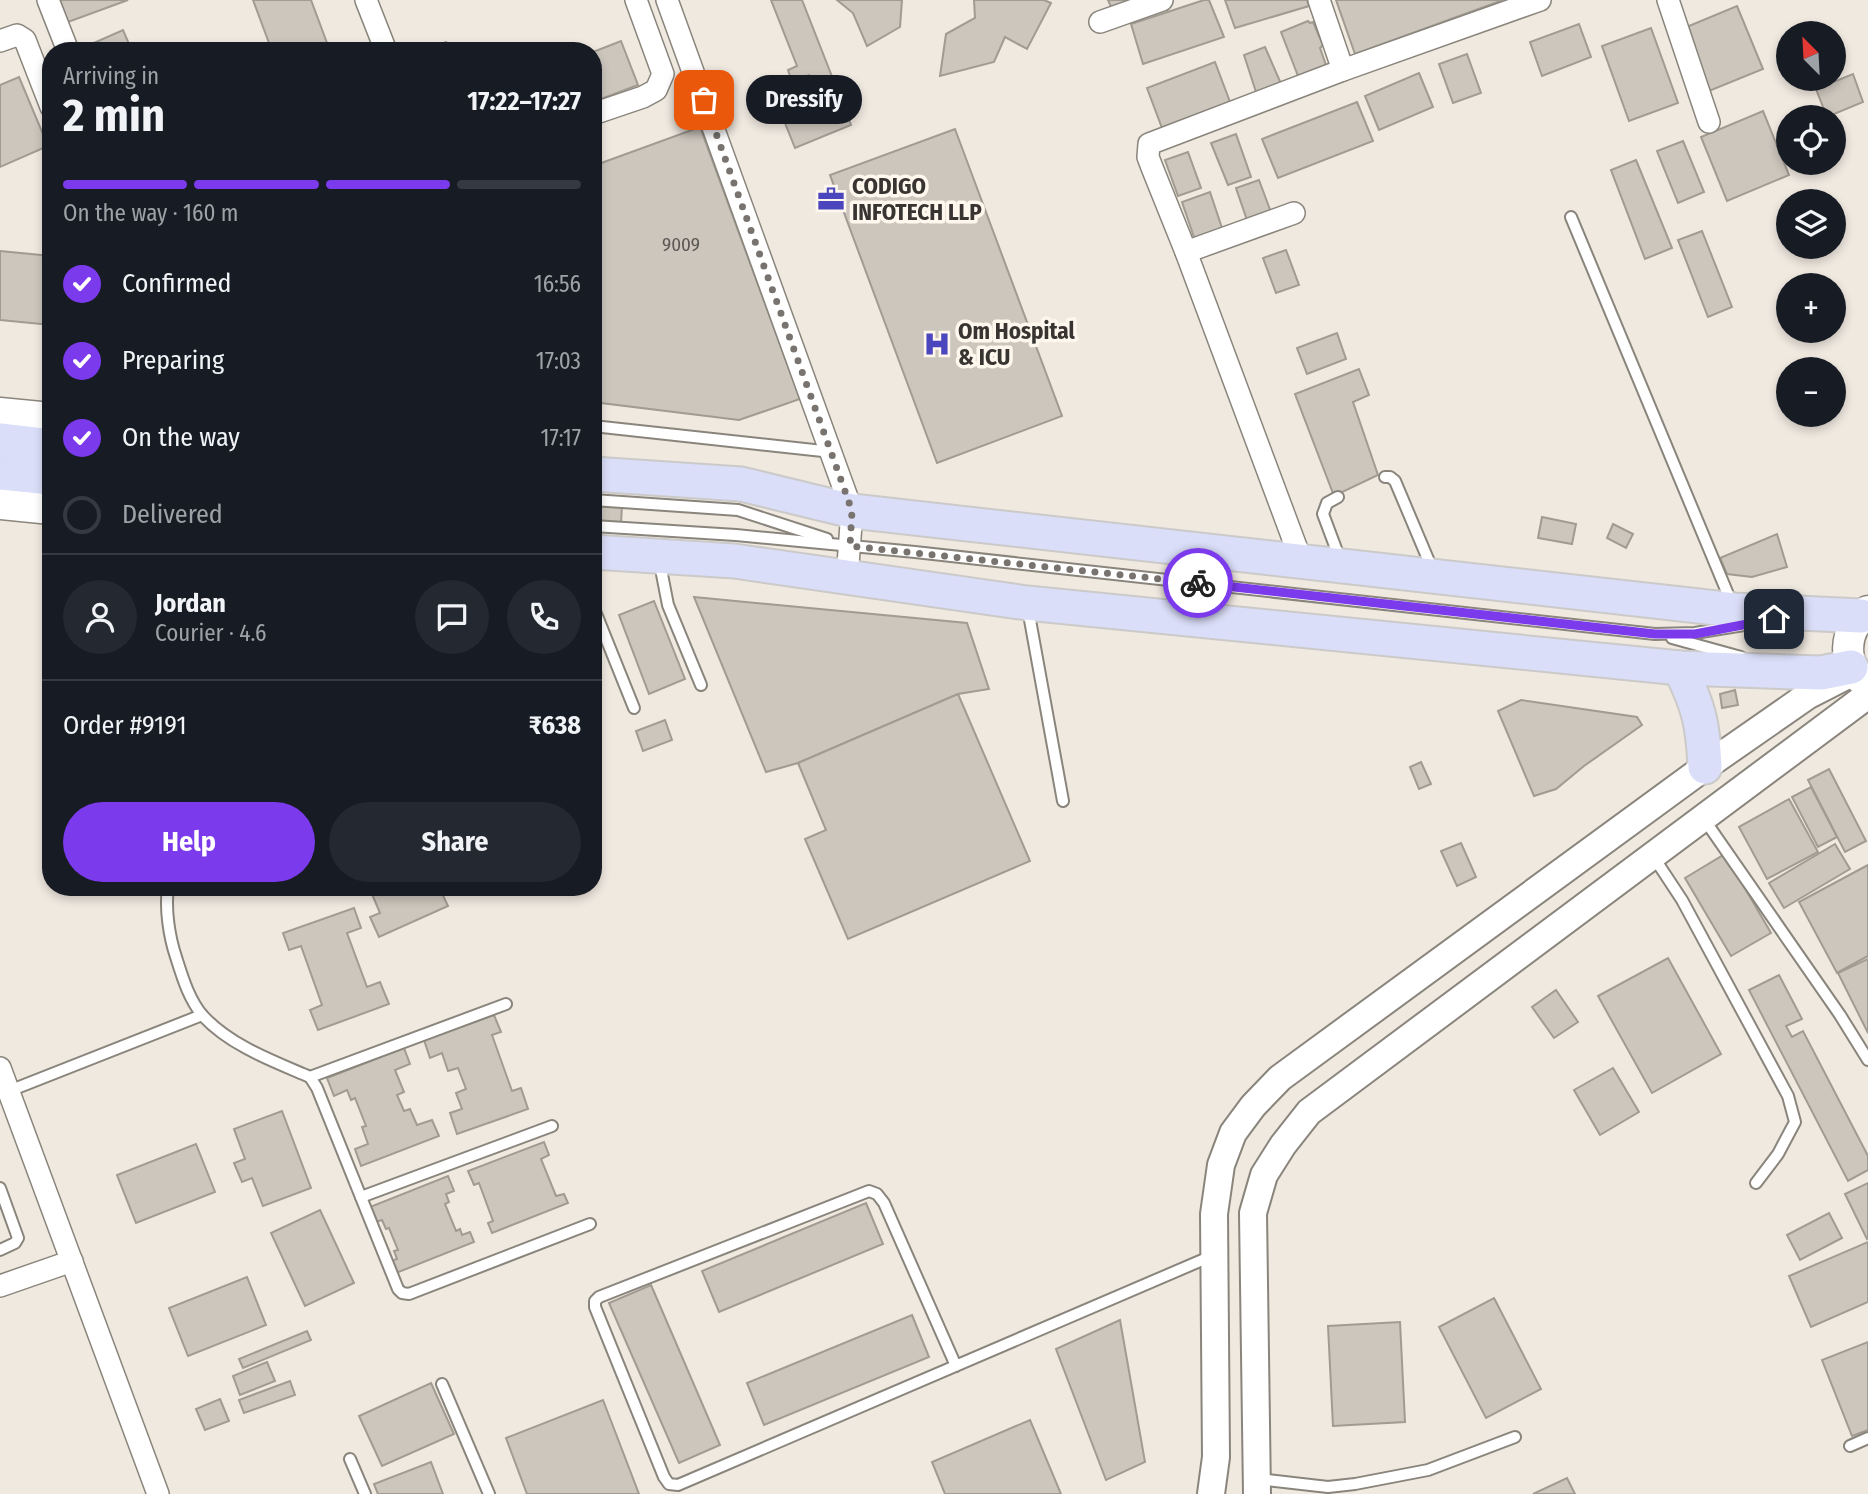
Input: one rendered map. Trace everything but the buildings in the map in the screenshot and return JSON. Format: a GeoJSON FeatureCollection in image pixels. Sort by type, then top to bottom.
{"type":"FeatureCollection","features":[{"type":"Feature","properties":{"kind":"main road"},"geometry":{"type":"LineString","coordinates":[[0,413],[42,417]]}},
{"type":"Feature","properties":{"kind":"main road"},"geometry":{"type":"LineString","coordinates":[[0,440],[42,445]]}},
{"type":"Feature","properties":{"kind":"main road"},"geometry":{"type":"LineString","coordinates":[[0,473],[42,477]]}},
{"type":"Feature","properties":{"kind":"main road"},"geometry":{"type":"LineString","coordinates":[[602,475],[741,484],[852,511],[1734,610],[1864,614]]}},
{"type":"Feature","properties":{"kind":"main road"},"geometry":{"type":"LineString","coordinates":[[0,504],[42,508]]}},
{"type":"Feature","properties":{"kind":"main road"},"geometry":{"type":"LineString","coordinates":[[602,552],[733,561],[849,562],[1027,603],[1681,668],[1821,673],[1860,679],[1848,642],[1852,628],[1864,614]]}},
{"type":"Feature","properties":{"kind":"main road"},"geometry":{"type":"LineString","coordinates":[[1681,668],[1695,698],[1703,728],[1704,767]]}},
{"type":"Feature","properties":{"kind":"street"},"geometry":{"type":"LineString","coordinates":[[48,0],[64,42]]}},
{"type":"Feature","properties":{"kind":"street"},"geometry":{"type":"LineString","coordinates":[[366,0],[382,42]]}},
{"type":"Feature","properties":{"kind":"street"},"geometry":{"type":"LineString","coordinates":[[602,111],[656,90],[663,74],[636,0]]}},
{"type":"Feature","properties":{"kind":"street"},"geometry":{"type":"LineString","coordinates":[[667,0],[852,511],[849,562]]}},
{"type":"Feature","properties":{"kind":"street"},"geometry":{"type":"LineString","coordinates":[[1100,22],[1162,0]]}},
{"type":"Feature","properties":{"kind":"street"},"geometry":{"type":"LineString","coordinates":[[1319,0],[1343,70]]}},
{"type":"Feature","properties":{"kind":"street"},"geometry":{"type":"LineString","coordinates":[[1301,560],[1186,252],[1150,164],[1149,144],[1343,70],[1540,0]]}},
{"type":"Feature","properties":{"kind":"street"},"geometry":{"type":"LineString","coordinates":[[1668,0],[1709,122]]}},
{"type":"Feature","properties":{"kind":"street"},"geometry":{"type":"LineString","coordinates":[[0,41],[17,35],[25,40],[42,84]]}},
{"type":"Feature","properties":{"kind":"street"},"geometry":{"type":"LineString","coordinates":[[1186,252],[1294,213]]}},
{"type":"Feature","properties":{"kind":"street"},"geometry":{"type":"LineString","coordinates":[[1211,1494],[1216,1457],[1213,1214],[1221,1165],[1233,1133],[1252,1106],[1280,1078],[1704,767],[1807,696],[1860,679]]}},
{"type":"Feature","properties":{"kind":"street"},"geometry":{"type":"LineString","coordinates":[[1258,1486],[1253,1213],[1264,1175],[1283,1145],[1309,1112],[1703,817],[1860,679]]}},
{"type":"Feature","properties":{"kind":"street"},"geometry":{"type":"LineString","coordinates":[[1576,861],[1600,894]]}},
{"type":"Feature","properties":{"kind":"street"},"geometry":{"type":"LineString","coordinates":[[0,1068],[11,1105],[159,1494]]}},
{"type":"Feature","properties":{"kind":"street"},"geometry":{"type":"LineString","coordinates":[[0,1286],[72,1261]]}},
{"type":"Feature","properties":{"kind":"lane"},"geometry":{"type":"LineString","coordinates":[[1572,217],[1734,610]]}},
{"type":"Feature","properties":{"kind":"lane"},"geometry":{"type":"LineString","coordinates":[[602,427],[832,452]]}},
{"type":"Feature","properties":{"kind":"lane"},"geometry":{"type":"LineString","coordinates":[[1385,477],[1395,481],[1435,575]]}},
{"type":"Feature","properties":{"kind":"lane"},"geometry":{"type":"LineString","coordinates":[[1338,497],[1327,503],[1323,514],[1342,565]]}},
{"type":"Feature","properties":{"kind":"lane"},"geometry":{"type":"LineString","coordinates":[[602,501],[738,510],[849,562]]}},
{"type":"Feature","properties":{"kind":"lane"},"geometry":{"type":"LineString","coordinates":[[602,527],[736,534],[849,562],[1655,634],[1695,634],[1797,614]]}},
{"type":"Feature","properties":{"kind":"lane"},"geometry":{"type":"LineString","coordinates":[[659,556],[668,606],[701,685]]}},
{"type":"Feature","properties":{"kind":"lane"},"geometry":{"type":"LineString","coordinates":[[1027,603],[1063,801]]}},
{"type":"Feature","properties":{"kind":"lane"},"geometry":{"type":"LineString","coordinates":[[602,628],[634,708]]}},
{"type":"Feature","properties":{"kind":"lane"},"geometry":{"type":"LineString","coordinates":[[1655,634],[1803,672]]}},
{"type":"Feature","properties":{"kind":"lane"},"geometry":{"type":"LineString","coordinates":[[1703,817],[1868,1060]]}},
{"type":"Feature","properties":{"kind":"lane"},"geometry":{"type":"LineString","coordinates":[[1652,855],[1682,901],[1788,1096],[1795,1122],[1778,1154],[1756,1183]]}},
{"type":"Feature","properties":{"kind":"lane"},"geometry":{"type":"LineString","coordinates":[[166,896],[172,945],[184,984],[202,1015],[239,1045],[310,1077],[317,1088],[398,1289],[402,1293],[409,1294],[590,1224]]}},
{"type":"Feature","properties":{"kind":"lane"},"geometry":{"type":"LineString","coordinates":[[310,1077],[506,1004]]}},
{"type":"Feature","properties":{"kind":"lane"},"geometry":{"type":"LineString","coordinates":[[11,1105],[202,1015]]}},
{"type":"Feature","properties":{"kind":"lane"},"geometry":{"type":"LineString","coordinates":[[361,1197],[552,1126]]}},
{"type":"Feature","properties":{"kind":"lane"},"geometry":{"type":"LineString","coordinates":[[0,1188],[18,1238],[15,1243],[0,1250]]}},
{"type":"Feature","properties":{"kind":"lane"},"geometry":{"type":"LineString","coordinates":[[956,1366],[884,1203],[877,1194],[869,1191],[599,1297],[595,1301],[594,1307],[664,1477],[669,1484],[678,1485],[956,1366],[1214,1255]]}},
{"type":"Feature","properties":{"kind":"lane"},"geometry":{"type":"LineString","coordinates":[[442,1384],[489,1494]]}},
{"type":"Feature","properties":{"kind":"lane"},"geometry":{"type":"LineString","coordinates":[[1258,1486],[1328,1487],[1355,1484],[1428,1470],[1515,1437]]}},
{"type":"Feature","properties":{"kind":"lane"},"geometry":{"type":"LineString","coordinates":[[1850,1446],[1868,1438]]}},
{"type":"Feature","properties":{"kind":"lane"},"geometry":{"type":"LineString","coordinates":[[350,1459],[365,1494]]}},
{"type":"Feature","properties":{"kind":"way so far"},"geometry":{"type":"LineString","coordinates":[[704,100],[852,511],[850,546],[1198,583]]}},
{"type":"Feature","properties":{"kind":"place","name":"Dressify"},"geometry":{"type":"Point","coordinates":[704,100]}},
{"type":"Feature","properties":{"kind":"place","name":"CODIGO INFOTECH LLP"},"geometry":{"type":"Point","coordinates":[831,199]}},
{"type":"Feature","properties":{"kind":"place","name":"Om Hospital & ICU"},"geometry":{"type":"Point","coordinates":[937,344]}},
{"type":"Feature","properties":{"kind":"route"},"geometry":{"type":"LineString","coordinates":[[1198,583],[1655,634],[1695,634],[1774,619]]}}]}
